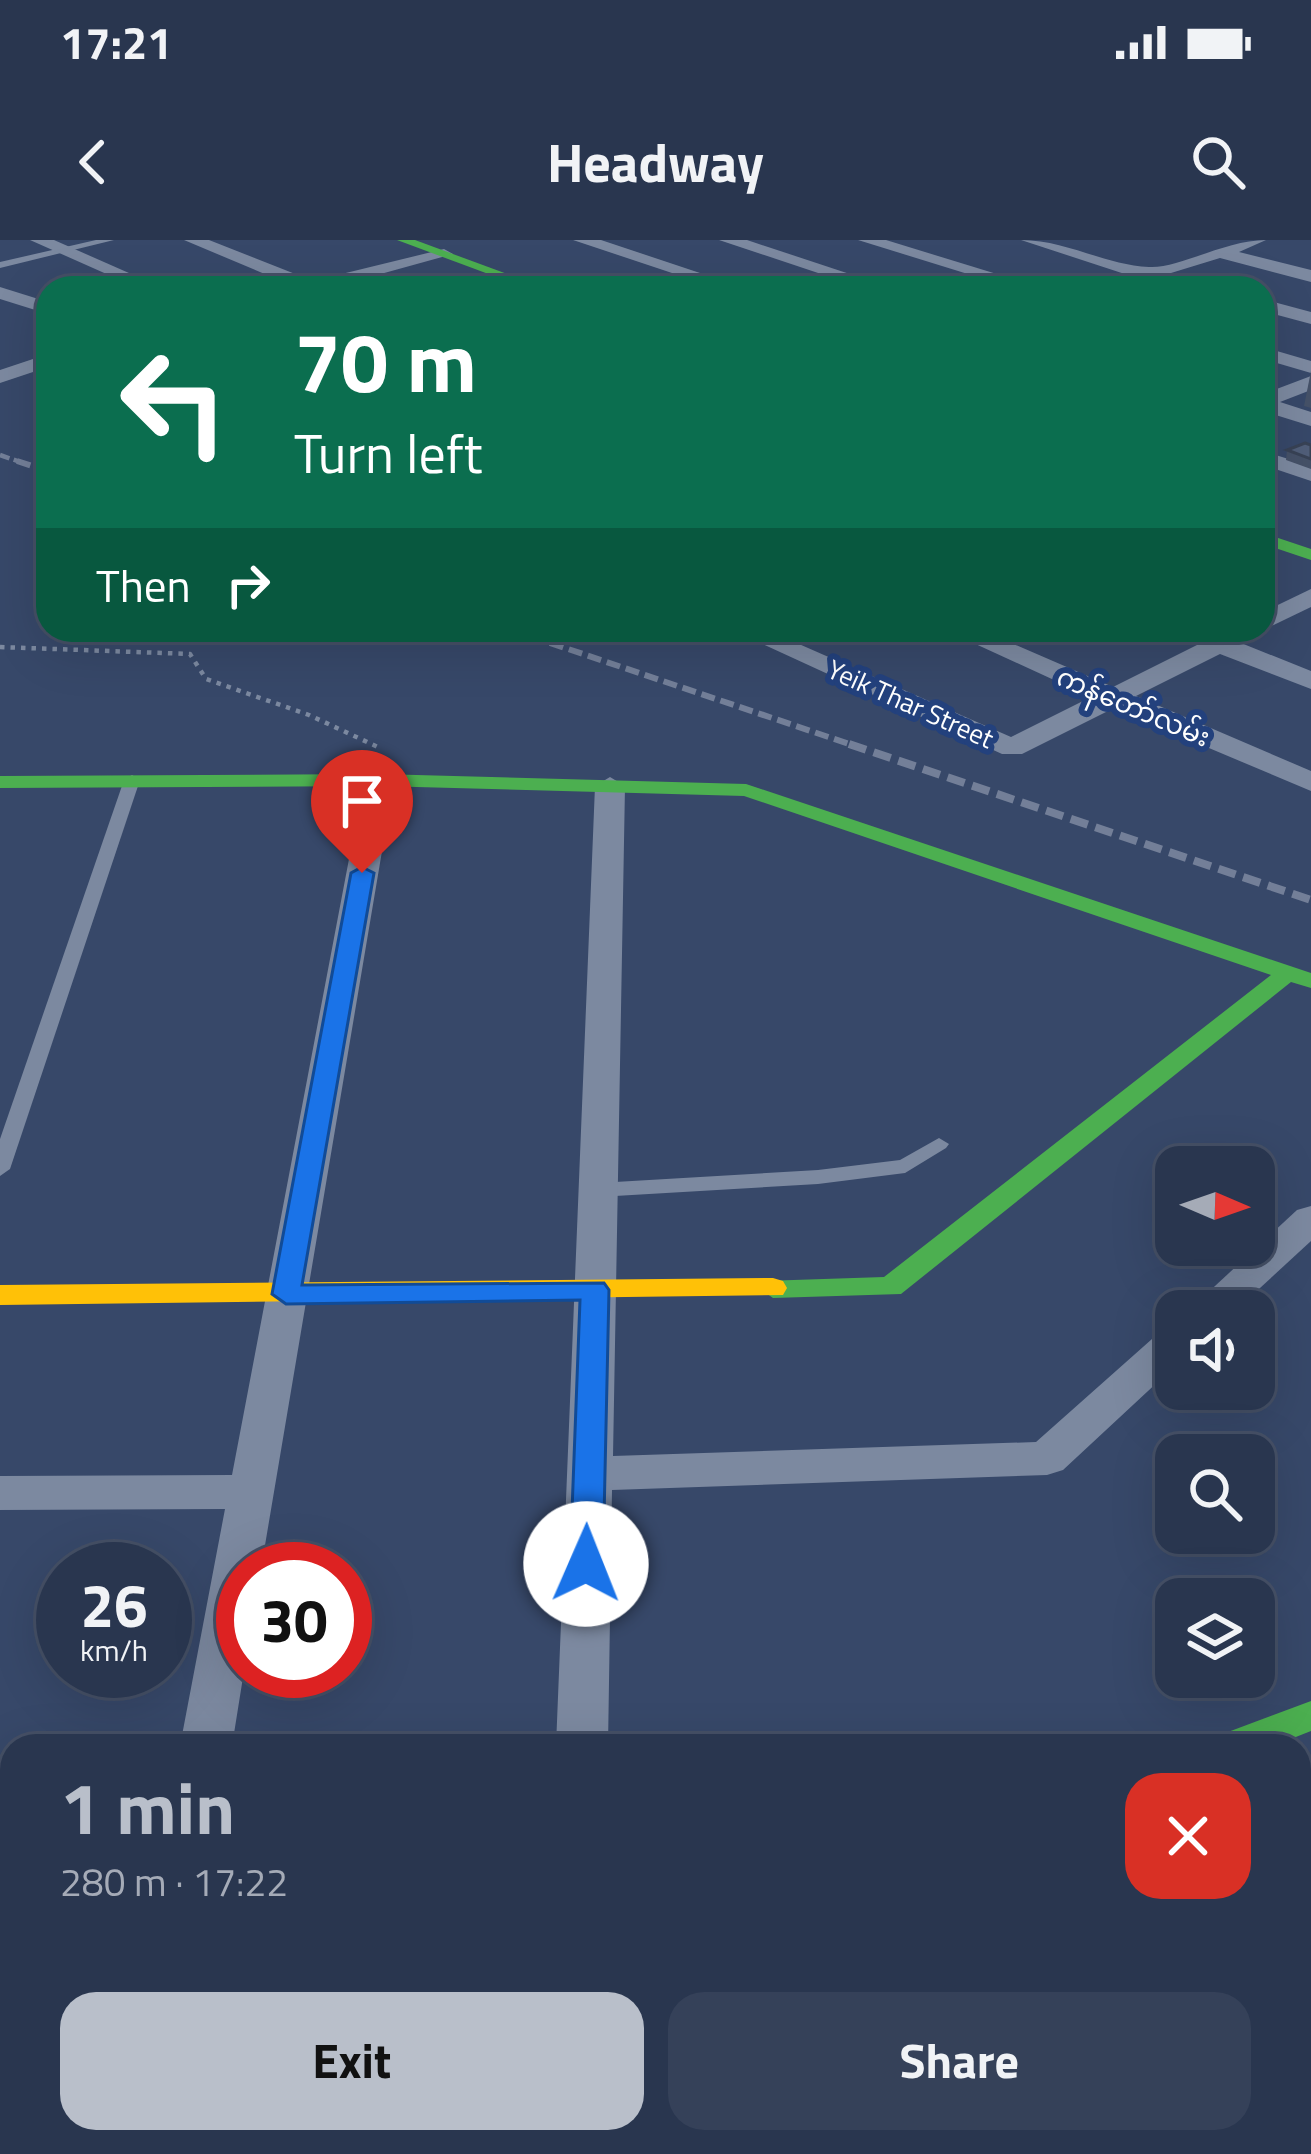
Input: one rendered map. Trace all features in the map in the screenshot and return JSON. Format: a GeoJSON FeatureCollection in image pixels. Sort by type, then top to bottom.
{"type":"FeatureCollection","features":[{"type":"Feature","properties":{"kind":"street"},"geometry":{"type":"LineString","coordinates":[[39,240],[126,276]]}},
{"type":"Feature","properties":{"kind":"street"},"geometry":{"type":"LineString","coordinates":[[193,240],[282,276]]}},
{"type":"Feature","properties":{"kind":"street"},"geometry":{"type":"LineString","coordinates":[[582,240],[692,276]]}},
{"type":"Feature","properties":{"kind":"street"},"geometry":{"type":"LineString","coordinates":[[728,240],[844,276]]}},
{"type":"Feature","properties":{"kind":"street"},"geometry":{"type":"LineString","coordinates":[[867,240],[992,276]]}},
{"type":"Feature","properties":{"kind":"street"},"geometry":{"type":"LineString","coordinates":[[1030,240],[1158,276]]}},
{"type":"Feature","properties":{"kind":"street"},"geometry":{"type":"LineString","coordinates":[[1144,276],[1257,240]]}},
{"type":"Feature","properties":{"kind":"street"},"geometry":{"type":"LineString","coordinates":[[421,248],[471,276]]}},
{"type":"Feature","properties":{"kind":"street"},"geometry":{"type":"LineString","coordinates":[[344,276],[421,248],[503,276]]}},
{"type":"Feature","properties":{"kind":"street"},"geometry":{"type":"LineString","coordinates":[[1219,252],[1311,276]]}},
{"type":"Feature","properties":{"kind":"street"},"geometry":{"type":"LineString","coordinates":[[758,276],[798,262]]}},
{"type":"Feature","properties":{"kind":"street"},"geometry":{"type":"LineString","coordinates":[[0,293],[36,304]]}},
{"type":"Feature","properties":{"kind":"street"},"geometry":{"type":"LineString","coordinates":[[1275,308],[1311,318]]}},
{"type":"Feature","properties":{"kind":"street"},"geometry":{"type":"LineString","coordinates":[[1275,356],[1311,367]]}},
{"type":"Feature","properties":{"kind":"street"},"geometry":{"type":"LineString","coordinates":[[0,357],[36,365]]}},
{"type":"Feature","properties":{"kind":"street"},"geometry":{"type":"LineString","coordinates":[[0,377],[36,368]]}},
{"type":"Feature","properties":{"kind":"street"},"geometry":{"type":"LineString","coordinates":[[1275,398],[1311,382]]}},
{"type":"Feature","properties":{"kind":"street"},"geometry":{"type":"LineString","coordinates":[[1275,407],[1311,419]]}},
{"type":"Feature","properties":{"kind":"street"},"geometry":{"type":"LineString","coordinates":[[1275,462],[1311,474]]}},
{"type":"Feature","properties":{"kind":"street"},"geometry":{"type":"LineString","coordinates":[[1275,542],[1311,555]]}},
{"type":"Feature","properties":{"kind":"street"},"geometry":{"type":"LineString","coordinates":[[1275,562],[1311,575]]}},
{"type":"Feature","properties":{"kind":"street"},"geometry":{"type":"LineString","coordinates":[[1275,616],[1311,597]]}},
{"type":"Feature","properties":{"kind":"street","name":"Yeik Thar Street"},"geometry":{"type":"LineString","coordinates":[[772,642],[1012,748],[1113,697]]}},
{"type":"Feature","properties":{"kind":"street","name":"ကန်တော်လမ်း"},"geometry":{"type":"LineString","coordinates":[[986,642],[1311,782]]}},
{"type":"Feature","properties":{"kind":"street"},"geometry":{"type":"LineString","coordinates":[[1215,642],[1311,680]]}},
{"type":"Feature","properties":{"kind":"street"},"geometry":{"type":"LineString","coordinates":[[1113,697],[1224,642]]}},
{"type":"Feature","properties":{"kind":"street"},"geometry":{"type":"LineString","coordinates":[[208,1734],[381,765]]}},
{"type":"Feature","properties":{"kind":"street"},"geometry":{"type":"LineString","coordinates":[[0,782],[132,780],[381,765],[610,786],[746,790],[1300,977]]}},
{"type":"Feature","properties":{"kind":"street"},"geometry":{"type":"LineString","coordinates":[[582,1734],[610,786]]}},
{"type":"Feature","properties":{"kind":"street"},"geometry":{"type":"LineString","coordinates":[[0,1295],[891,1287],[1300,977]]}},
{"type":"Feature","properties":{"kind":"street"},"geometry":{"type":"LineString","coordinates":[[1232,1290],[1311,1219]]}},
{"type":"Feature","properties":{"kind":"street"},"geometry":{"type":"LineString","coordinates":[[589,1474],[1047,1458],[1155,1360]]}},
{"type":"Feature","properties":{"kind":"street"},"geometry":{"type":"LineString","coordinates":[[0,1493],[251,1492]]}},
{"type":"Feature","properties":{"kind":"street"},"geometry":{"type":"LineString","coordinates":[[1265,1734],[1311,1717]]}},
{"type":"Feature","properties":{"kind":"lane"},"geometry":{"type":"LineString","coordinates":[[0,266],[109,240]]}},
{"type":"Feature","properties":{"kind":"lane"},"geometry":{"type":"LineString","coordinates":[[0,1169],[132,780]]}},
{"type":"Feature","properties":{"kind":"lane"},"geometry":{"type":"LineString","coordinates":[[598,1190],[818,1178],[905,1166],[939,1144]]}},
{"type":"Feature","properties":{"kind":"path"},"geometry":{"type":"LineString","coordinates":[[0,647],[190,655],[206,679],[309,715],[381,765]]}},
{"type":"Feature","properties":{"kind":"building"},"geometry":{"type":"Polygon","coordinates":[[[1311,445],[1311,459],[1287,450],[1311,445]]]}},
{"type":"Feature","properties":{"kind":"railway"},"geometry":{"type":"LineString","coordinates":[[0,455],[22,463]]}},
{"type":"Feature","properties":{"kind":"railway"},"geometry":{"type":"LineString","coordinates":[[17,461],[22,463]]}},
{"type":"Feature","properties":{"kind":"railway"},"geometry":{"type":"LineString","coordinates":[[22,463],[36,467]]}},
{"type":"Feature","properties":{"kind":"railway"},"geometry":{"type":"LineString","coordinates":[[22,463],[26,464]]}},
{"type":"Feature","properties":{"kind":"railway"},"geometry":{"type":"LineString","coordinates":[[547,642],[858,747]]}},
{"type":"Feature","properties":{"kind":"railway"},"geometry":{"type":"LineString","coordinates":[[849,744],[1311,900]]}},
{"type":"Feature","properties":{"kind":"traffic: fast"},"geometry":{"type":"LineString","coordinates":[[403,240],[504,276]]}},
{"type":"Feature","properties":{"kind":"traffic: fast"},"geometry":{"type":"LineString","coordinates":[[1275,542],[1311,555]]}},
{"type":"Feature","properties":{"kind":"traffic: fast"},"geometry":{"type":"LineString","coordinates":[[0,782],[379,780],[746,790],[1311,981]]}},
{"type":"Feature","properties":{"kind":"traffic: fast"},"geometry":{"type":"LineString","coordinates":[[773,1288],[891,1287],[1288,973]]}},
{"type":"Feature","properties":{"kind":"traffic: fast"},"geometry":{"type":"LineString","coordinates":[[1264,1734],[1311,1716]]}},
{"type":"Feature","properties":{"kind":"traffic: slow"},"geometry":{"type":"LineString","coordinates":[[0,1295],[773,1288]]}},
{"type":"Feature","properties":{"kind":"route"},"geometry":{"type":"LineString","coordinates":[[362,873],[286,1294],[594,1290],[586,1564]]}}]}
